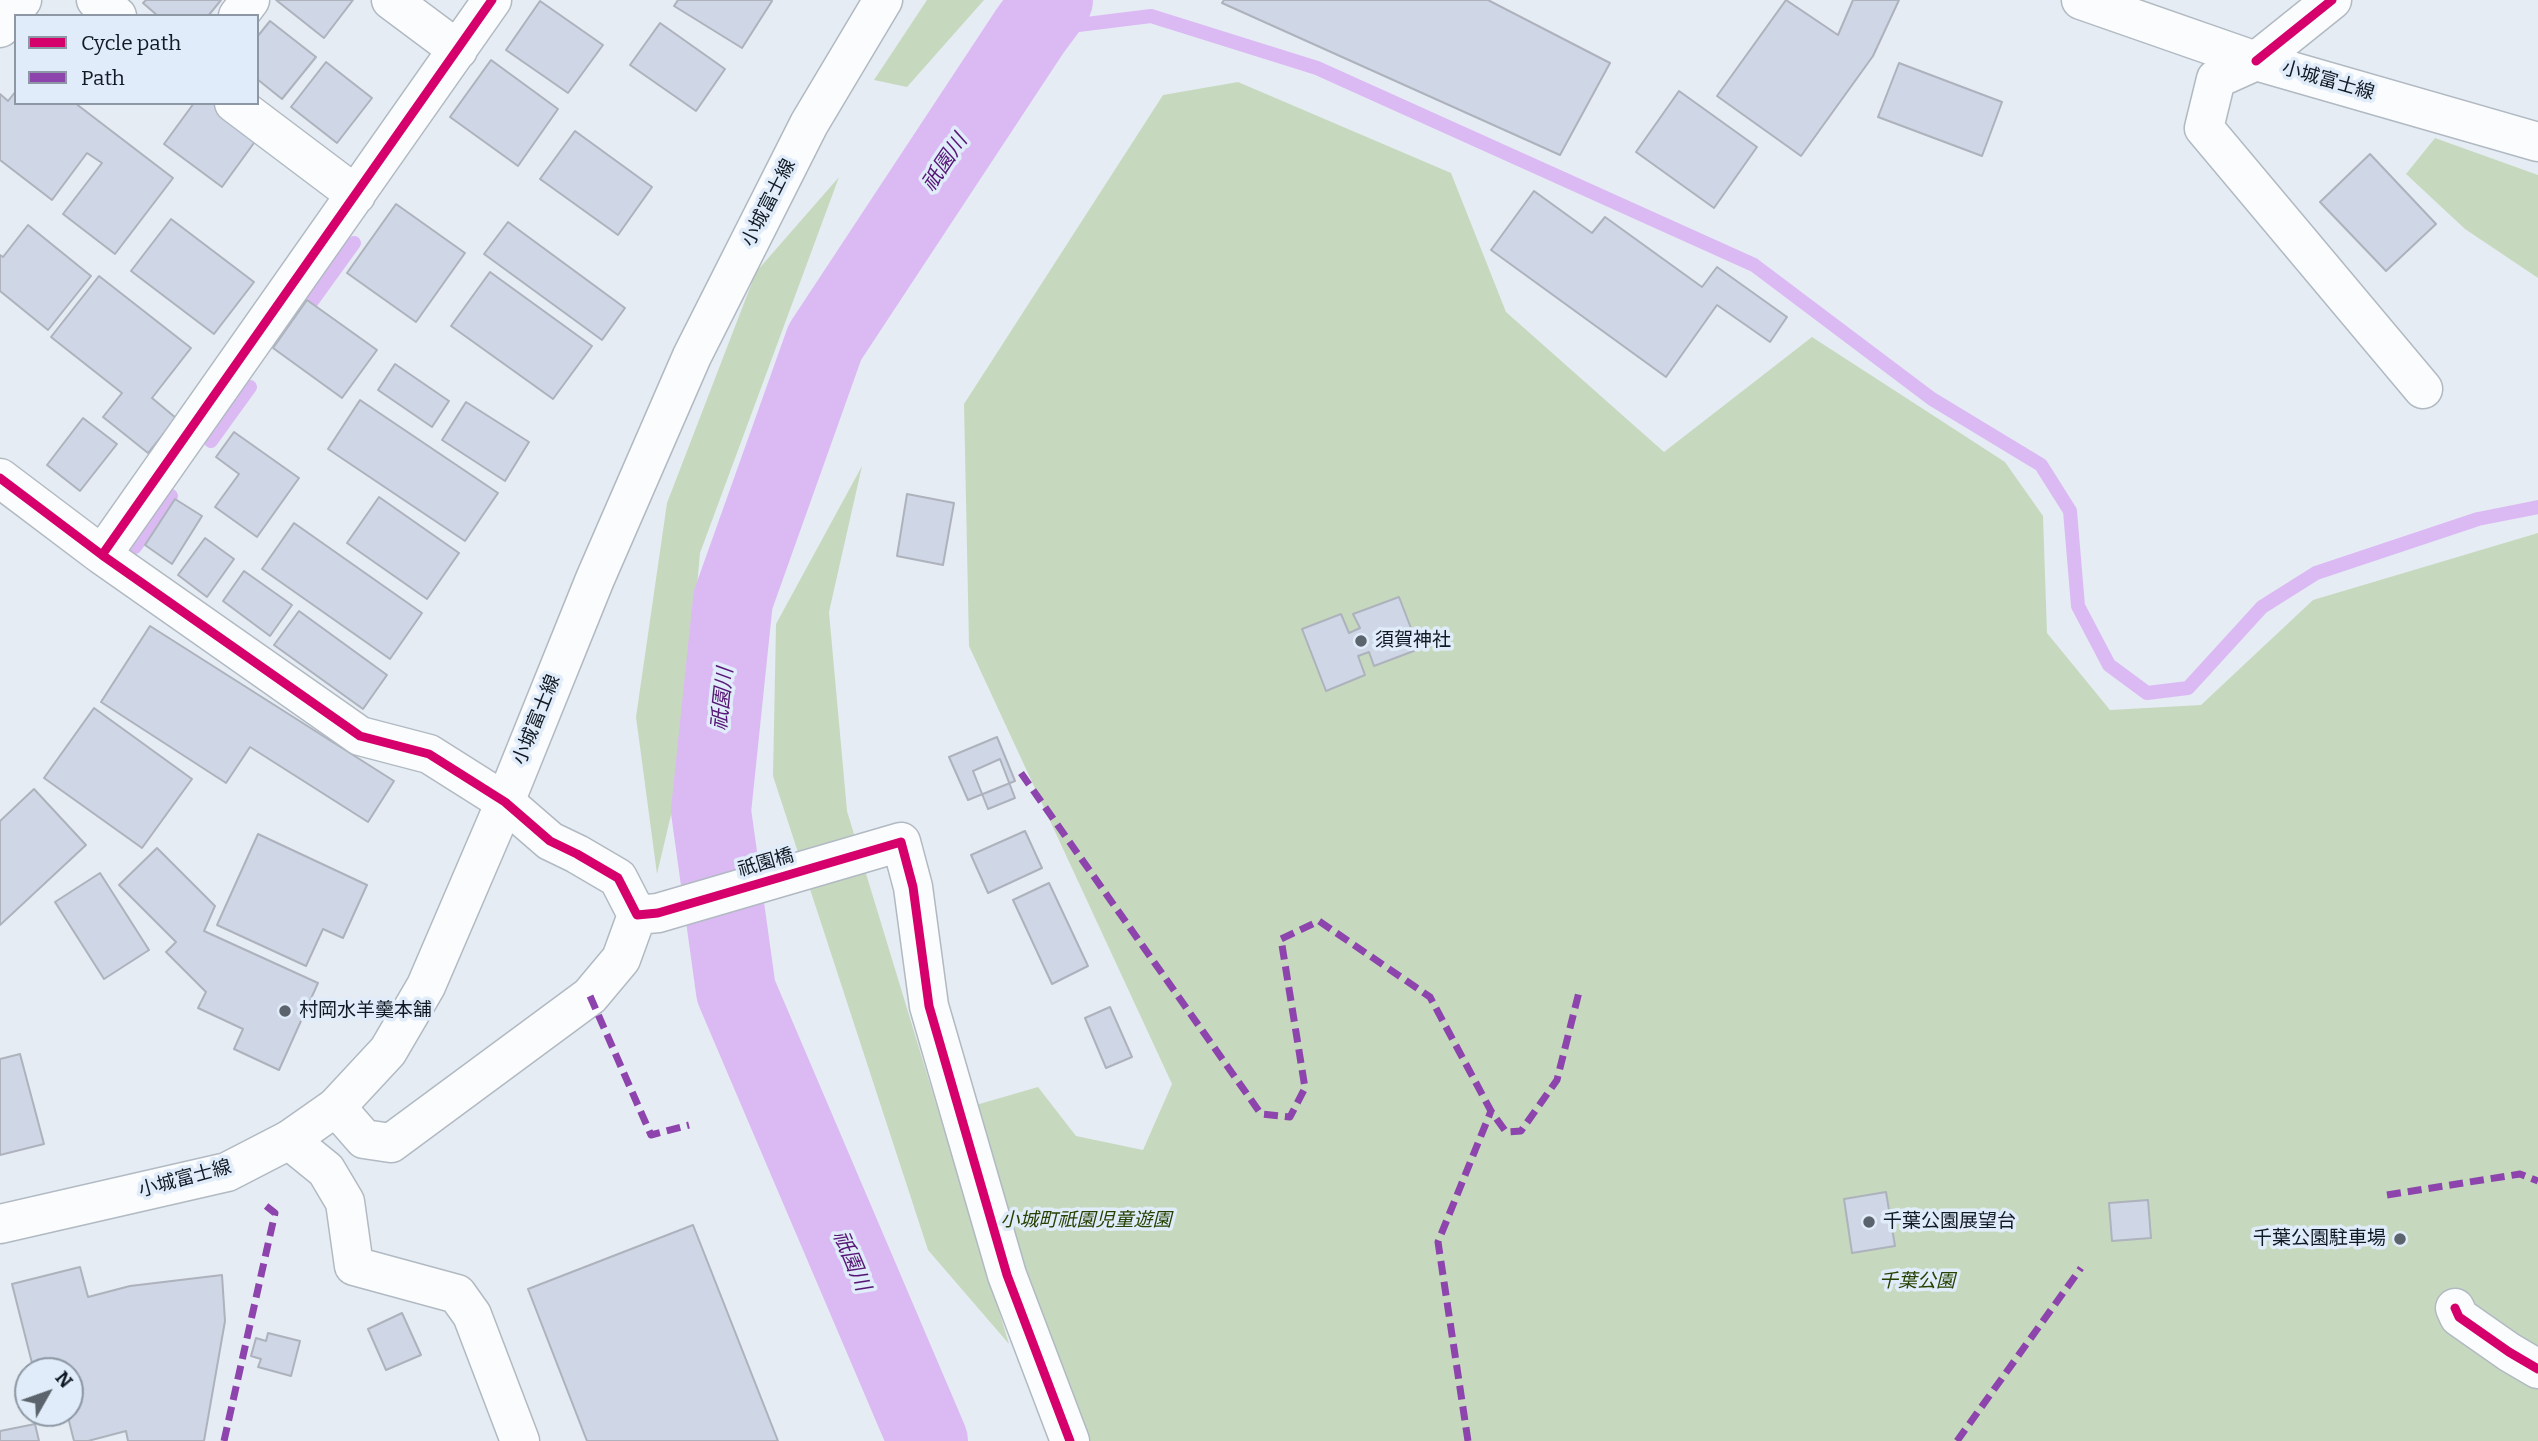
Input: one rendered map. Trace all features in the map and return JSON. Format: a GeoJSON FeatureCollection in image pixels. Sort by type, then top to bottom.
{"type":"FeatureCollection","features":[{"type":"Feature","properties":{"kind":"street"},"geometry":{"type":"LineString","coordinates":[[0,28],[22,0]]}},
{"type":"Feature","properties":{"kind":"street"},"geometry":{"type":"LineString","coordinates":[[96,0],[114,14]]}},
{"type":"Feature","properties":{"kind":"street"},"geometry":{"type":"LineString","coordinates":[[391,0],[458,50]]}},
{"type":"Feature","properties":{"kind":"street"},"geometry":{"type":"LineString","coordinates":[[103,555],[492,0]]}},
{"type":"Feature","properties":{"kind":"street","name":"小城富士線"},"geometry":{"type":"LineString","coordinates":[[0,1224],[226,1171],[289,1140],[336,1107],[388,1051],[426,986],[505,802],[595,579],[692,356],[809,124],[883,0]]}},
{"type":"Feature","properties":{"kind":"street","name":"小城富士線"},"geometry":{"type":"LineString","coordinates":[[2081,0],[2256,61],[2538,142]]}},
{"type":"Feature","properties":{"kind":"street"},"geometry":{"type":"LineString","coordinates":[[2332,0],[2256,61],[2216,79],[2204,128],[2423,389]]}},
{"type":"Feature","properties":{"kind":"street"},"geometry":{"type":"LineString","coordinates":[[237,105],[356,195]]}},
{"type":"Feature","properties":{"kind":"street"},"geometry":{"type":"LineString","coordinates":[[0,478],[103,555],[360,736],[429,754],[505,802],[550,841],[618,878],[647,914],[621,959],[590,996],[391,1143],[363,1139],[336,1107]]}},
{"type":"Feature","properties":{"kind":"street","name":"祇園橋"},"geometry":{"type":"LineString","coordinates":[[647,914],[901,842],[913,887],[929,1006],[1007,1275],[1070,1441]]}},
{"type":"Feature","properties":{"kind":"street"},"geometry":{"type":"LineString","coordinates":[[289,1140],[326,1170],[345,1202],[354,1266],[457,1294],[472,1315],[520,1441]]}},
{"type":"Feature","properties":{"kind":"street"},"geometry":{"type":"LineString","coordinates":[[2455,1308],[2459,1317],[2538,1368]]}},
{"type":"Feature","properties":{"kind":"green space"},"geometry":{"type":"Polygon","coordinates":[[[927,0],[984,0],[907,87],[874,80],[927,0]]]}},
{"type":"Feature","properties":{"kind":"green space"},"geometry":{"type":"Polygon","coordinates":[[[1238,82],[1451,173],[1506,312],[1664,452],[1812,337],[2005,462],[2043,516],[2047,633],[2110,710],[2201,705],[2313,600],[2538,533],[2538,1441],[1089,1441],[1031,1290],[969,1107],[1038,1087],[1076,1136],[1143,1150],[1172,1084],[969,646],[964,404],[1163,95],[1238,82]]]}},
{"type":"Feature","properties":{"kind":"green space"},"geometry":{"type":"Polygon","coordinates":[[[2435,138],[2538,175],[2538,278],[2465,229],[2406,174],[2435,138]]]}},
{"type":"Feature","properties":{"kind":"green space"},"geometry":{"type":"Polygon","coordinates":[[[839,177],[700,553],[680,777],[657,874],[636,717],[667,503],[756,272],[839,177]]]}},
{"type":"Feature","properties":{"kind":"green space"},"geometry":{"type":"Polygon","coordinates":[[[862,466],[829,612],[847,811],[1009,1344],[928,1250],[773,776],[776,624],[862,466]]]}},
{"type":"Feature","properties":{"kind":"building"},"geometry":{"type":"Polygon","coordinates":[[[146,0],[221,0],[210,14],[156,14],[143,3],[146,0]]]}},
{"type":"Feature","properties":{"kind":"building"},"geometry":{"type":"Polygon","coordinates":[[[276,0],[353,0],[324,38],[276,0]]]}},
{"type":"Feature","properties":{"kind":"building"},"geometry":{"type":"Polygon","coordinates":[[[678,0],[772,1],[742,48],[674,6],[678,0]]]}},
{"type":"Feature","properties":{"kind":"building"},"geometry":{"type":"Polygon","coordinates":[[[1224,0],[1488,0],[1610,63],[1560,155],[1222,3],[1224,0]]]}},
{"type":"Feature","properties":{"kind":"building"},"geometry":{"type":"Polygon","coordinates":[[[1786,0],[1838,35],[1853,0],[1899,0],[1873,56],[1801,156],[1717,96],[1786,0]]]}},
{"type":"Feature","properties":{"kind":"building"},"geometry":{"type":"Polygon","coordinates":[[[540,1],[603,45],[568,93],[506,50],[540,1]]]}},
{"type":"Feature","properties":{"kind":"building"},"geometry":{"type":"Polygon","coordinates":[[[270,21],[316,57],[282,99],[259,81],[259,35],[270,21]]]}},
{"type":"Feature","properties":{"kind":"building"},"geometry":{"type":"Polygon","coordinates":[[[660,23],[725,69],[696,111],[630,65],[660,23]]]}},
{"type":"Feature","properties":{"kind":"building"},"geometry":{"type":"Polygon","coordinates":[[[491,60],[558,109],[518,166],[450,117],[491,60]]]}},
{"type":"Feature","properties":{"kind":"building"},"geometry":{"type":"Polygon","coordinates":[[[326,62],[372,98],[337,143],[291,107],[326,62]]]}},
{"type":"Feature","properties":{"kind":"building"},"geometry":{"type":"Polygon","coordinates":[[[1899,63],[2002,102],[1982,156],[1878,117],[1899,63]]]}},
{"type":"Feature","properties":{"kind":"building"},"geometry":{"type":"Polygon","coordinates":[[[1679,91],[1757,147],[1714,208],[1636,152],[1679,91]]]}},
{"type":"Feature","properties":{"kind":"building"},"geometry":{"type":"Polygon","coordinates":[[[0,94],[8,101],[14,94],[14,105],[78,105],[173,178],[115,254],[63,214],[102,163],[87,153],[52,200],[0,160],[0,94]]]}},
{"type":"Feature","properties":{"kind":"building"},"geometry":{"type":"Polygon","coordinates":[[[193,105],[218,105],[259,136],[222,187],[164,144],[193,105]]]}},
{"type":"Feature","properties":{"kind":"building"},"geometry":{"type":"Polygon","coordinates":[[[575,131],[652,187],[618,235],[540,179],[575,131]]]}},
{"type":"Feature","properties":{"kind":"building"},"geometry":{"type":"Polygon","coordinates":[[[2370,154],[2436,224],[2386,271],[2320,202],[2370,154]]]}},
{"type":"Feature","properties":{"kind":"building"},"geometry":{"type":"Polygon","coordinates":[[[1534,191],[1592,233],[1605,217],[1702,287],[1717,267],[1787,317],[1770,342],[1717,305],[1666,377],[1491,250],[1534,191]]]}},
{"type":"Feature","properties":{"kind":"building"},"geometry":{"type":"Polygon","coordinates":[[[396,204],[465,253],[416,322],[347,273],[396,204]]]}},
{"type":"Feature","properties":{"kind":"building"},"geometry":{"type":"Polygon","coordinates":[[[171,219],[254,282],[214,334],[131,271],[171,219]]]}},
{"type":"Feature","properties":{"kind":"building"},"geometry":{"type":"Polygon","coordinates":[[[508,222],[625,308],[602,340],[484,254],[508,222]]]}},
{"type":"Feature","properties":{"kind":"building"},"geometry":{"type":"Polygon","coordinates":[[[28,225],[91,276],[48,330],[0,291],[0,255],[3,257],[28,225]]]}},
{"type":"Feature","properties":{"kind":"building"},"geometry":{"type":"Polygon","coordinates":[[[490,272],[592,346],[553,399],[451,326],[490,272]]]}},
{"type":"Feature","properties":{"kind":"building"},"geometry":{"type":"Polygon","coordinates":[[[99,276],[191,348],[152,398],[176,418],[148,453],[103,417],[122,393],[51,337],[99,276]]]}},
{"type":"Feature","properties":{"kind":"building"},"geometry":{"type":"Polygon","coordinates":[[[307,300],[377,350],[342,398],[273,348],[307,300]]]}},
{"type":"Feature","properties":{"kind":"building"},"geometry":{"type":"Polygon","coordinates":[[[395,364],[449,401],[432,427],[378,390],[395,364]]]}},
{"type":"Feature","properties":{"kind":"building"},"geometry":{"type":"Polygon","coordinates":[[[360,400],[498,493],[465,541],[328,449],[360,400]]]}},
{"type":"Feature","properties":{"kind":"building"},"geometry":{"type":"Polygon","coordinates":[[[466,402],[529,442],[505,481],[442,440],[466,402]]]}},
{"type":"Feature","properties":{"kind":"building"},"geometry":{"type":"Polygon","coordinates":[[[83,418],[117,444],[80,491],[47,465],[83,418]]]}},
{"type":"Feature","properties":{"kind":"building"},"geometry":{"type":"Polygon","coordinates":[[[234,432],[299,478],[257,537],[215,507],[239,474],[216,457],[234,432]]]}},
{"type":"Feature","properties":{"kind":"building"},"geometry":{"type":"Polygon","coordinates":[[[907,494],[954,503],[943,565],[897,556],[907,494]]]}},
{"type":"Feature","properties":{"kind":"building"},"geometry":{"type":"Polygon","coordinates":[[[379,497],[459,553],[427,599],[347,543],[379,497]]]}},
{"type":"Feature","properties":{"kind":"building"},"geometry":{"type":"Polygon","coordinates":[[[175,499],[202,516],[172,564],[145,545],[175,499]]]}},
{"type":"Feature","properties":{"kind":"building"},"geometry":{"type":"Polygon","coordinates":[[[294,523],[422,613],[390,659],[262,569],[294,523]]]}},
{"type":"Feature","properties":{"kind":"building"},"geometry":{"type":"Polygon","coordinates":[[[205,538],[234,559],[207,597],[178,575],[205,538]]]}},
{"type":"Feature","properties":{"kind":"building"},"geometry":{"type":"Polygon","coordinates":[[[244,571],[292,605],[270,636],[223,601],[244,571]]]}},
{"type":"Feature","properties":{"kind":"building","name":"須賀神社"},"geometry":{"type":"Polygon","coordinates":[[[1399,597],[1419,649],[1374,666],[1369,652],[1358,656],[1365,675],[1326,691],[1302,629],[1341,614],[1349,633],[1360,628],[1353,614],[1399,597]]]}},
{"type":"Feature","properties":{"kind":"building"},"geometry":{"type":"Polygon","coordinates":[[[299,611],[387,675],[363,709],[274,645],[299,611]]]}},
{"type":"Feature","properties":{"kind":"building"},"geometry":{"type":"Polygon","coordinates":[[[150,626],[394,781],[368,822],[250,747],[226,783],[101,702],[150,626]]]}},
{"type":"Feature","properties":{"kind":"building"},"geometry":{"type":"Polygon","coordinates":[[[94,708],[192,779],[142,848],[44,778],[94,708]]]}},
{"type":"Feature","properties":{"kind":"building"},"geometry":{"type":"Polygon","coordinates":[[[997,737],[1015,781],[968,800],[949,757],[997,737]]]}},
{"type":"Feature","properties":{"kind":"building"},"geometry":{"type":"Polygon","coordinates":[[[1000,759],[1015,798],[988,809],[973,771],[1000,759]]]}},
{"type":"Feature","properties":{"kind":"building"},"geometry":{"type":"Polygon","coordinates":[[[34,789],[86,845],[0,925],[0,821],[34,789]]]}},
{"type":"Feature","properties":{"kind":"building"},"geometry":{"type":"Polygon","coordinates":[[[1025,831],[1042,868],[988,893],[971,855],[1025,831]]]}},
{"type":"Feature","properties":{"kind":"building"},"geometry":{"type":"Polygon","coordinates":[[[258,834],[367,885],[343,938],[323,929],[306,966],[217,925],[258,834]]]}},
{"type":"Feature","properties":{"kind":"building"},"geometry":{"type":"Polygon","coordinates":[[[157,848],[215,906],[204,931],[318,983],[279,1070],[234,1049],[243,1029],[198,1008],[206,992],[166,952],[176,942],[119,885],[157,848]]]}},
{"type":"Feature","properties":{"kind":"building"},"geometry":{"type":"Polygon","coordinates":[[[100,873],[149,950],[104,979],[55,902],[100,873]]]}},
{"type":"Feature","properties":{"kind":"building"},"geometry":{"type":"Polygon","coordinates":[[[1049,883],[1088,966],[1052,984],[1013,900],[1049,883]]]}},
{"type":"Feature","properties":{"kind":"building"},"geometry":{"type":"Polygon","coordinates":[[[1110,1007],[1132,1057],[1106,1068],[1085,1018],[1110,1007]]]}},
{"type":"Feature","properties":{"kind":"building"},"geometry":{"type":"Polygon","coordinates":[[[20,1054],[44,1144],[0,1155],[0,1059],[20,1054]]]}},
{"type":"Feature","properties":{"kind":"building","name":"千葉公園展望台"},"geometry":{"type":"Polygon","coordinates":[[[1886,1192],[1895,1246],[1852,1253],[1844,1199],[1886,1192]]]}},
{"type":"Feature","properties":{"kind":"building"},"geometry":{"type":"Polygon","coordinates":[[[2148,1200],[2151,1238],[2112,1241],[2109,1203],[2148,1200]]]}},
{"type":"Feature","properties":{"kind":"building"},"geometry":{"type":"Polygon","coordinates":[[[693,1225],[778,1441],[587,1441],[528,1289],[693,1225]]]}},
{"type":"Feature","properties":{"kind":"building"},"geometry":{"type":"Polygon","coordinates":[[[80,1267],[88,1297],[130,1286],[222,1275],[225,1321],[204,1441],[128,1441],[126,1431],[88,1441],[74,1441],[70,1427],[84,1427],[84,1357],[30,1357],[12,1284],[80,1267]]]}},
{"type":"Feature","properties":{"kind":"building"},"geometry":{"type":"Polygon","coordinates":[[[402,1313],[421,1355],[386,1370],[368,1329],[402,1313]]]}},
{"type":"Feature","properties":{"kind":"building"},"geometry":{"type":"Polygon","coordinates":[[[268,1333],[300,1341],[291,1376],[258,1367],[261,1359],[251,1356],[256,1338],[266,1341],[268,1333]]]}},
{"type":"Feature","properties":{"kind":"building"},"geometry":{"type":"Polygon","coordinates":[[[36,1427],[39,1441],[0,1441],[0,1431],[36,1427]]]}},
{"type":"Feature","properties":{"kind":"waterway","name":"祇園川"},"geometry":{"type":"LineString","coordinates":[[928,1441],[736,991],[711,811],[733,600],[825,342],[1053,0]]}},
{"type":"Feature","properties":{"kind":"waterway"},"geometry":{"type":"LineString","coordinates":[[1030,31],[1151,16],[1317,68],[1754,265],[1932,399],[2041,465],[2070,511],[2078,606],[2109,665],[2147,693],[2188,688],[2262,607],[2316,573],[2478,519],[2538,507]]}},
{"type":"Feature","properties":{"kind":"waterway"},"geometry":{"type":"LineString","coordinates":[[310,304],[354,243]]}},
{"type":"Feature","properties":{"kind":"waterway"},"geometry":{"type":"LineString","coordinates":[[211,441],[250,387]]}},
{"type":"Feature","properties":{"kind":"waterway"},"geometry":{"type":"LineString","coordinates":[[135,547],[171,496]]}},
{"type":"Feature","properties":{"kind":"marked path"},"geometry":{"type":"LineString","coordinates":[[1021,773],[1261,1114],[1290,1117],[1305,1088],[1281,939],[1319,921],[1430,997],[1491,1111],[1506,1132],[1521,1131],[1557,1080],[1579,992]]}},
{"type":"Feature","properties":{"kind":"marked path"},"geometry":{"type":"LineString","coordinates":[[590,996],[651,1135],[689,1125]]}},
{"type":"Feature","properties":{"kind":"marked path"},"geometry":{"type":"LineString","coordinates":[[1468,1441],[1438,1242],[1491,1111]]}},
{"type":"Feature","properties":{"kind":"marked path"},"geometry":{"type":"LineString","coordinates":[[2387,1195],[2520,1174],[2538,1181]]}},
{"type":"Feature","properties":{"kind":"marked path"},"geometry":{"type":"LineString","coordinates":[[224,1441],[275,1213],[265,1205]]}},
{"type":"Feature","properties":{"kind":"marked path"},"geometry":{"type":"LineString","coordinates":[[1957,1441],[2081,1268]]}},
{"type":"Feature","properties":{"kind":"cycle path"},"geometry":{"type":"LineString","coordinates":[[102,555],[492,0]]}},
{"type":"Feature","properties":{"kind":"cycle path"},"geometry":{"type":"LineString","coordinates":[[2256,61],[2332,0]]}},
{"type":"Feature","properties":{"kind":"cycle path"},"geometry":{"type":"LineString","coordinates":[[0,478],[102,555],[360,736],[429,754],[505,802],[550,841],[618,878],[637,915],[658,913],[901,842],[913,887],[929,1006],[1007,1275],[1070,1441]]}},
{"type":"Feature","properties":{"kind":"cycle path"},"geometry":{"type":"LineString","coordinates":[[2455,1308],[2459,1317],[2538,1369]]}},
{"type":"Feature","properties":{"kind":"place","name":"須賀神社"},"geometry":{"type":"Point","coordinates":[1361,641]}},
{"type":"Feature","properties":{"kind":"place","name":"村岡水羊羹本舗"},"geometry":{"type":"Point","coordinates":[285,1011]}},
{"type":"Feature","properties":{"kind":"place","name":"千葉公園展望台"},"geometry":{"type":"Point","coordinates":[1869,1222]}},
{"type":"Feature","properties":{"kind":"place","name":"千葉公園駐車場"},"geometry":{"type":"Point","coordinates":[2400,1239]}},
{"type":"Feature","properties":{"kind":"park label","name":"小城町祇園児童遊園"},"geometry":{"type":"Point","coordinates":[1086,1221]}},
{"type":"Feature","properties":{"kind":"park label","name":"千葉公園"},"geometry":{"type":"Point","coordinates":[1917,1282]}}]}
